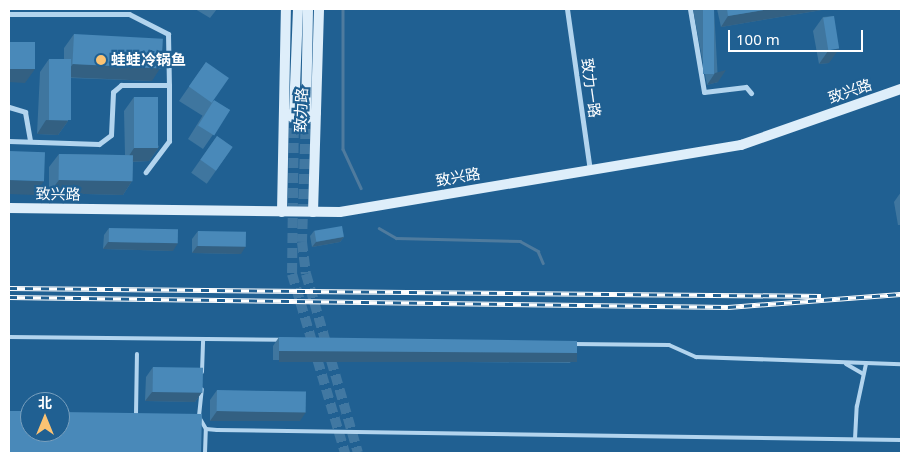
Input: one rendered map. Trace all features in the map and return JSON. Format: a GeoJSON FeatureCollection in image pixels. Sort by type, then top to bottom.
{"type":"FeatureCollection","features":[{"type":"Feature","properties":{"kind":"street"},"geometry":{"type":"LineString","coordinates":[[129,14],[135,9]]}},
{"type":"Feature","properties":{"kind":"street","name":"致力路"},"geometry":{"type":"LineString","coordinates":[[286,9],[289,113]]}},
{"type":"Feature","properties":{"kind":"street","name":"致力路"},"geometry":{"type":"LineString","coordinates":[[282,212],[298,9]]}},
{"type":"Feature","properties":{"kind":"street","name":"致力路"},"geometry":{"type":"LineString","coordinates":[[308,9],[313,212]]}},
{"type":"Feature","properties":{"kind":"street","name":"致力路"},"geometry":{"type":"LineString","coordinates":[[311,113],[319,9]]}},
{"type":"Feature","properties":{"kind":"street","name":"致力一路"},"geometry":{"type":"LineString","coordinates":[[567,9],[590,170]]}},
{"type":"Feature","properties":{"kind":"street"},"geometry":{"type":"LineString","coordinates":[[690,9],[704,92],[746,87],[751,93]]}},
{"type":"Feature","properties":{"kind":"street"},"geometry":{"type":"LineString","coordinates":[[9,14],[129,14],[168,34],[168,141],[146,172]]}},
{"type":"Feature","properties":{"kind":"street"},"geometry":{"type":"LineString","coordinates":[[9,141],[99,144],[111,136],[113,92],[121,85],[169,85]]}},
{"type":"Feature","properties":{"kind":"street","name":"致兴路"},"geometry":{"type":"LineString","coordinates":[[9,208],[340,212],[741,145],[901,89]]}},
{"type":"Feature","properties":{"kind":"street"},"geometry":{"type":"LineString","coordinates":[[9,107],[25,112],[30,141]]}},
{"type":"Feature","properties":{"kind":"street"},"geometry":{"type":"LineString","coordinates":[[289,113],[300,122],[311,113]]}},
{"type":"Feature","properties":{"kind":"lane"},"geometry":{"type":"LineString","coordinates":[[9,337],[292,340]]}},
{"type":"Feature","properties":{"kind":"lane"},"geometry":{"type":"LineString","coordinates":[[202,378],[203,339]]}},
{"type":"Feature","properties":{"kind":"lane"},"geometry":{"type":"LineString","coordinates":[[570,344],[669,345],[696,357],[901,364]]}},
{"type":"Feature","properties":{"kind":"lane"},"geometry":{"type":"LineString","coordinates":[[136,415],[137,354]]}},
{"type":"Feature","properties":{"kind":"lane"},"geometry":{"type":"LineString","coordinates":[[844,363],[863,374]]}},
{"type":"Feature","properties":{"kind":"lane"},"geometry":{"type":"LineString","coordinates":[[855,439],[863,374],[866,364]]}},
{"type":"Feature","properties":{"kind":"lane"},"geometry":{"type":"LineString","coordinates":[[202,383],[198,416],[206,429],[205,453]]}},
{"type":"Feature","properties":{"kind":"lane"},"geometry":{"type":"LineString","coordinates":[[127,414],[145,415]]}},
{"type":"Feature","properties":{"kind":"lane"},"geometry":{"type":"LineString","coordinates":[[190,416],[198,416]]}},
{"type":"Feature","properties":{"kind":"lane"},"geometry":{"type":"LineString","coordinates":[[206,429],[901,440]]}},
{"type":"Feature","properties":{"kind":"building"},"geometry":{"type":"Polygon","coordinates":[[[703,9],[714,9],[714,74],[703,74],[703,9]]]}},
{"type":"Feature","properties":{"kind":"building"},"geometry":{"type":"Polygon","coordinates":[[[727,9],[770,9],[728,16],[727,9]]]}},
{"type":"Feature","properties":{"kind":"building"},"geometry":{"type":"Polygon","coordinates":[[[834,16],[839,49],[828,50],[823,18],[834,16]]]}},
{"type":"Feature","properties":{"kind":"building"},"geometry":{"type":"Polygon","coordinates":[[[74,34],[163,39],[161,69],[72,64],[74,34]]]}},
{"type":"Feature","properties":{"kind":"building"},"geometry":{"type":"Polygon","coordinates":[[[9,42],[35,42],[35,69],[9,69],[9,42]]]}},
{"type":"Feature","properties":{"kind":"building"},"geometry":{"type":"Polygon","coordinates":[[[49,59],[71,59],[71,120],[49,120],[49,59]]]}},
{"type":"Feature","properties":{"kind":"building"},"geometry":{"type":"Polygon","coordinates":[[[206,62],[229,78],[212,103],[189,87],[206,62]]]}},
{"type":"Feature","properties":{"kind":"building"},"geometry":{"type":"Polygon","coordinates":[[[134,97],[158,97],[158,148],[134,148],[134,97]]]}},
{"type":"Feature","properties":{"kind":"building"},"geometry":{"type":"Polygon","coordinates":[[[214,100],[230,110],[214,136],[198,125],[214,100]]]}},
{"type":"Feature","properties":{"kind":"building"},"geometry":{"type":"Polygon","coordinates":[[[217,136],[233,147],[216,171],[200,160],[217,136]]]}},
{"type":"Feature","properties":{"kind":"building"},"geometry":{"type":"Polygon","coordinates":[[[9,151],[45,152],[44,181],[9,180],[9,151]]]}},
{"type":"Feature","properties":{"kind":"building"},"geometry":{"type":"Polygon","coordinates":[[[59,154],[133,155],[133,181],[59,180],[59,154]]]}},
{"type":"Feature","properties":{"kind":"building"},"geometry":{"type":"Polygon","coordinates":[[[342,226],[344,237],[316,242],[314,231],[342,226]]]}},
{"type":"Feature","properties":{"kind":"building"},"geometry":{"type":"Polygon","coordinates":[[[109,228],[178,229],[178,243],[109,242],[109,228]]]}},
{"type":"Feature","properties":{"kind":"building"},"geometry":{"type":"Polygon","coordinates":[[[198,231],[246,232],[246,247],[198,246],[198,231]]]}},
{"type":"Feature","properties":{"kind":"building"},"geometry":{"type":"Polygon","coordinates":[[[279,337],[577,341],[577,353],[279,351],[279,337]]]}},
{"type":"Feature","properties":{"kind":"building"},"geometry":{"type":"Polygon","coordinates":[[[153,367],[203,368],[203,393],[153,392],[153,367]]]}},
{"type":"Feature","properties":{"kind":"building"},"geometry":{"type":"Polygon","coordinates":[[[217,390],[306,392],[306,413],[217,411],[217,390]]]}},
{"type":"Feature","properties":{"kind":"building"},"geometry":{"type":"Polygon","coordinates":[[[9,411],[20,411],[20,442],[70,442],[70,412],[202,414],[201,453],[9,453],[9,411]]]}},
{"type":"Feature","properties":{"kind":"waterway"},"geometry":{"type":"LineString","coordinates":[[343,9],[343,149],[361,188]]}},
{"type":"Feature","properties":{"kind":"waterway"},"geometry":{"type":"LineString","coordinates":[[379,228],[396,238],[520,241],[538,251],[543,263]]}},
{"type":"Feature","properties":{"kind":"tunnel"},"geometry":{"type":"LineString","coordinates":[[294,113],[292,274],[345,453]]}},
{"type":"Feature","properties":{"kind":"tunnel"},"geometry":{"type":"LineString","coordinates":[[306,114],[302,242],[306,274],[358,453]]}},
{"type":"Feature","properties":{"kind":"railway"},"geometry":{"type":"LineString","coordinates":[[9,288],[821,296]]}},
{"type":"Feature","properties":{"kind":"railway"},"geometry":{"type":"LineString","coordinates":[[9,297],[728,307],[901,294]]}},
{"type":"Feature","properties":{"kind":"place","name":"蛙蛙冷锅鱼"},"geometry":{"type":"Point","coordinates":[101,60]}}]}
